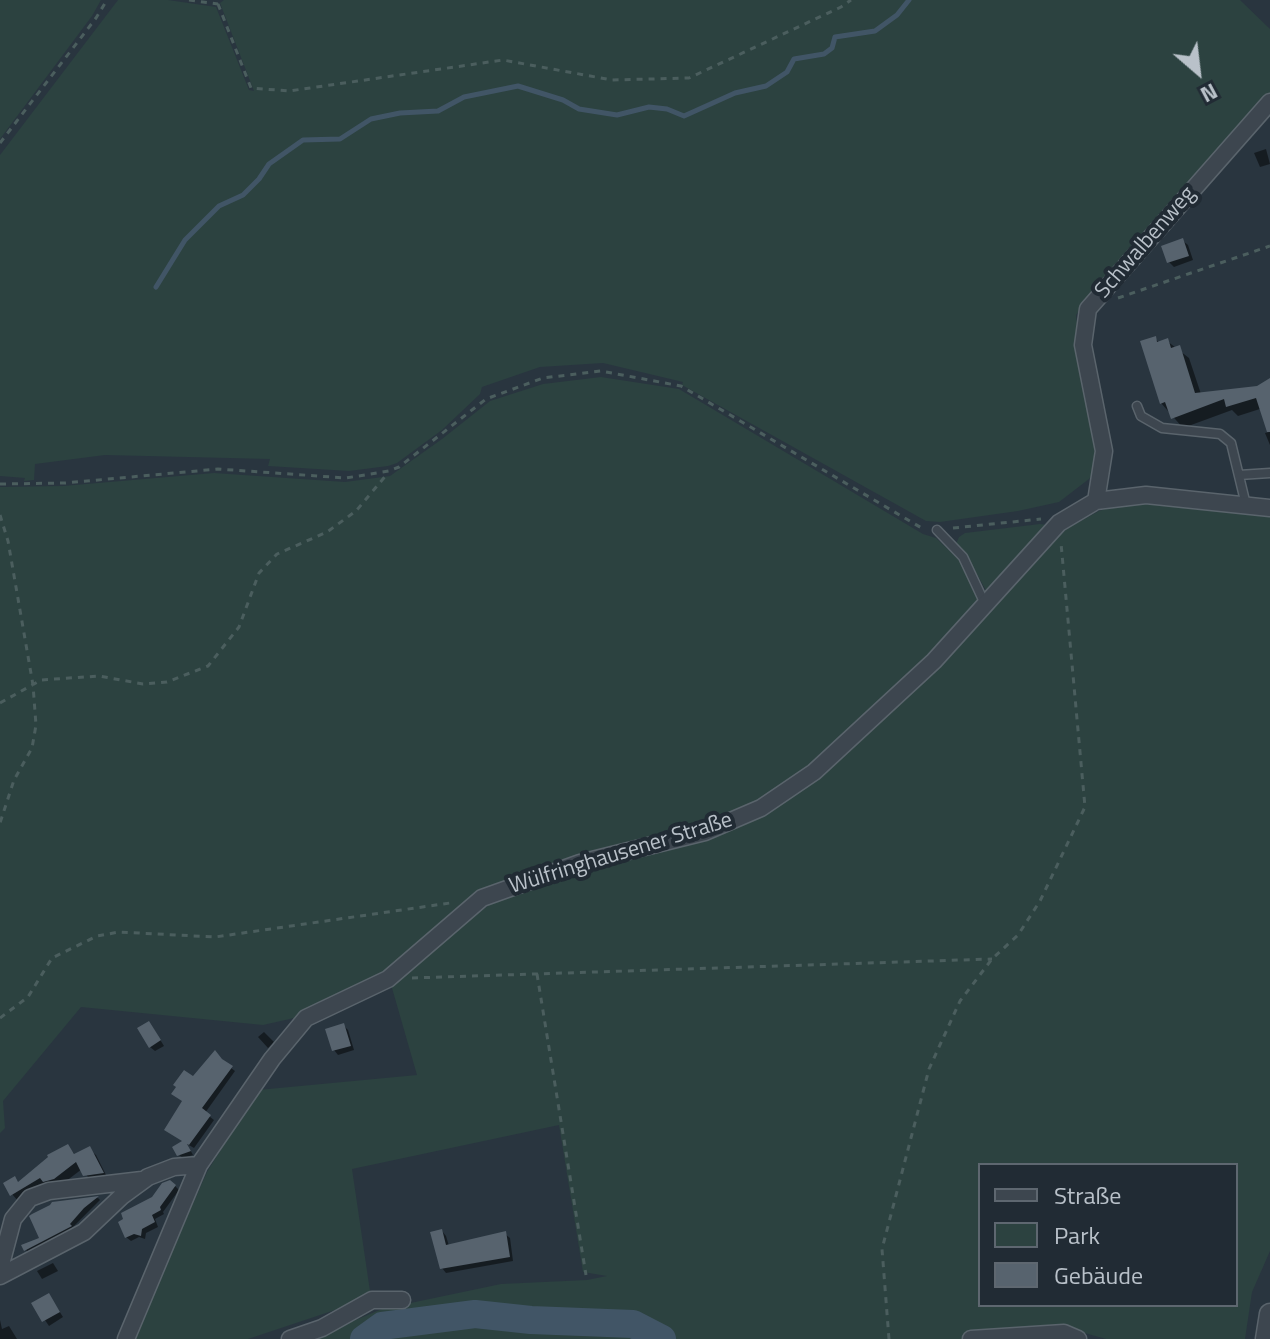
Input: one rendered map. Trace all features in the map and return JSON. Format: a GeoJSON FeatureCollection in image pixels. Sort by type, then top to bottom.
{"type":"FeatureCollection","features":[{"type":"Feature","properties":{"kind":"street","name":"Schwalbenweg"},"geometry":{"type":"LineString","coordinates":[[1096,501],[1104,451],[1083,345],[1088,309],[1270,102]]}},
{"type":"Feature","properties":{"kind":"street","name":"Wülfringhausener Straße"},"geometry":{"type":"LineString","coordinates":[[126,1339],[199,1165],[272,1059],[306,1018],[388,979],[482,898],[580,863],[705,832],[761,808],[814,772],[934,661],[1056,519],[1096,501],[1146,495],[1270,508]]}},
{"type":"Feature","properties":{"kind":"street"},"geometry":{"type":"LineString","coordinates":[[0,1268],[13,1219],[30,1198],[49,1191],[143,1180],[174,1167],[199,1165]]}},
{"type":"Feature","properties":{"kind":"street"},"geometry":{"type":"LineString","coordinates":[[0,1276],[84,1232],[143,1180]]}},
{"type":"Feature","properties":{"kind":"street"},"geometry":{"type":"LineString","coordinates":[[290,1339],[322,1328],[372,1300],[402,1300]]}},
{"type":"Feature","properties":{"kind":"street"},"geometry":{"type":"LineString","coordinates":[[1266,1339],[1270,1314]]}},
{"type":"Feature","properties":{"kind":"street"},"geometry":{"type":"LineString","coordinates":[[971,1339],[1064,1333],[1078,1339]]}},
{"type":"Feature","properties":{"kind":"lane"},"geometry":{"type":"LineString","coordinates":[[1137,406],[1141,416],[1162,428],[1220,434],[1231,443],[1246,506]]}},
{"type":"Feature","properties":{"kind":"lane"},"geometry":{"type":"LineString","coordinates":[[1239,475],[1270,473]]}},
{"type":"Feature","properties":{"kind":"lane"},"geometry":{"type":"LineString","coordinates":[[937,530],[963,557],[986,604]]}},
{"type":"Feature","properties":{"kind":"path"},"geometry":{"type":"LineString","coordinates":[[0,143],[107,0]]}},
{"type":"Feature","properties":{"kind":"path"},"geometry":{"type":"LineString","coordinates":[[189,0],[220,2],[251,88],[289,91],[503,60],[612,80],[689,78],[851,0]]}},
{"type":"Feature","properties":{"kind":"path"},"geometry":{"type":"LineString","coordinates":[[1116,299],[1270,246]]}},
{"type":"Feature","properties":{"kind":"path"},"geometry":{"type":"LineString","coordinates":[[0,703],[41,680],[99,676],[143,684],[167,682],[208,666],[239,627],[259,573],[277,554],[327,532],[356,511],[389,471],[486,399],[543,378],[601,371],[681,386],[926,531],[1056,519],[1085,807],[1040,901],[1018,935],[992,959],[960,1001],[929,1069],[882,1249],[889,1339]]}},
{"type":"Feature","properties":{"kind":"path"},"geometry":{"type":"LineString","coordinates":[[0,484],[65,483],[218,469],[346,478],[389,471]]}},
{"type":"Feature","properties":{"kind":"path"},"geometry":{"type":"LineString","coordinates":[[0,515],[8,541],[33,685],[36,725],[32,748],[14,780],[0,823]]}},
{"type":"Feature","properties":{"kind":"path"},"geometry":{"type":"LineString","coordinates":[[0,1018],[28,997],[52,958],[97,936],[119,932],[215,937],[450,903]]}},
{"type":"Feature","properties":{"kind":"path"},"geometry":{"type":"LineString","coordinates":[[388,979],[992,959]]}},
{"type":"Feature","properties":{"kind":"path"},"geometry":{"type":"LineString","coordinates":[[537,974],[586,1275]]}},
{"type":"Feature","properties":{"kind":"green space"},"geometry":{"type":"Polygon","coordinates":[[[0,0],[101,0],[0,139],[0,0]]]}},
{"type":"Feature","properties":{"kind":"green space"},"geometry":{"type":"Polygon","coordinates":[[[118,0],[168,0],[216,7],[249,90],[254,91],[220,3],[224,0],[1240,0],[1270,29],[1270,95],[1076,315],[1099,451],[1094,473],[1059,502],[1018,511],[940,522],[926,521],[682,385],[683,382],[603,363],[540,367],[482,387],[480,394],[442,430],[397,463],[388,466],[349,471],[268,466],[270,459],[105,455],[35,464],[34,480],[0,476],[0,155],[118,0]]]}},
{"type":"Feature","properties":{"kind":"green space"},"geometry":{"type":"Polygon","coordinates":[[[601,377],[679,389],[923,534],[936,538],[958,559],[973,581],[981,602],[931,657],[809,771],[757,804],[705,828],[481,895],[387,977],[303,1016],[263,1025],[81,1007],[3,1101],[5,1128],[0,1133],[0,487],[63,486],[214,473],[345,482],[390,476],[490,401],[543,384],[601,377]]]}},
{"type":"Feature","properties":{"kind":"green space"},"geometry":{"type":"Polygon","coordinates":[[[1129,502],[1270,515],[1270,1251],[1252,1292],[1245,1339],[1106,1339],[1074,1330],[1069,1339],[310,1339],[382,1309],[501,1284],[587,1280],[607,1276],[583,1272],[559,1125],[352,1169],[371,1298],[248,1339],[133,1339],[207,1172],[258,1090],[417,1075],[390,981],[493,902],[589,871],[690,844],[774,810],[845,756],[934,670],[1044,549],[1068,528],[1099,511],[1129,502]]]}},
{"type":"Feature","properties":{"kind":"green space"},"geometry":{"type":"Polygon","coordinates":[[[1048,525],[988,594],[965,553],[956,544],[959,537],[965,533],[1048,525]]]}},
{"type":"Feature","properties":{"kind":"building"},"geometry":{"type":"Polygon","coordinates":[[[1183,238],[1189,256],[1167,263],[1161,246],[1183,238]]]}},
{"type":"Feature","properties":{"kind":"building"},"geometry":{"type":"Polygon","coordinates":[[[1156,336],[1157,342],[1168,338],[1171,348],[1180,345],[1195,393],[1257,386],[1270,378],[1270,432],[1267,432],[1256,398],[1226,407],[1224,399],[1171,419],[1165,402],[1160,404],[1140,341],[1156,336]]]}},
{"type":"Feature","properties":{"kind":"building"},"geometry":{"type":"Polygon","coordinates":[[[149,1021],[161,1040],[149,1048],[137,1028],[149,1021]]]}},
{"type":"Feature","properties":{"kind":"building"},"geometry":{"type":"Polygon","coordinates":[[[344,1023],[351,1046],[332,1051],[325,1029],[344,1023]]]}},
{"type":"Feature","properties":{"kind":"building"},"geometry":{"type":"Polygon","coordinates":[[[215,1050],[233,1066],[202,1108],[211,1115],[187,1144],[191,1151],[177,1156],[172,1147],[182,1141],[164,1130],[182,1101],[171,1094],[176,1087],[173,1085],[184,1070],[193,1076],[215,1050]]]}},
{"type":"Feature","properties":{"kind":"building"},"geometry":{"type":"Polygon","coordinates":[[[68,1144],[74,1154],[90,1146],[104,1173],[83,1176],[76,1162],[54,1179],[43,1182],[40,1178],[10,1196],[3,1183],[15,1176],[18,1182],[47,1155],[68,1144]]]}},
{"type":"Feature","properties":{"kind":"building"},"geometry":{"type":"Polygon","coordinates":[[[170,1180],[176,1185],[160,1207],[161,1210],[152,1215],[155,1222],[142,1229],[141,1236],[134,1234],[125,1238],[118,1222],[123,1219],[121,1213],[152,1197],[162,1183],[170,1180]]]}},
{"type":"Feature","properties":{"kind":"building"},"geometry":{"type":"Polygon","coordinates":[[[99,1196],[84,1208],[70,1224],[72,1226],[24,1251],[21,1245],[39,1238],[29,1216],[52,1202],[99,1196]]]}},
{"type":"Feature","properties":{"kind":"building"},"geometry":{"type":"Polygon","coordinates":[[[442,1229],[446,1245],[506,1231],[510,1257],[440,1269],[430,1232],[442,1229]]]}},
{"type":"Feature","properties":{"kind":"building"},"geometry":{"type":"Polygon","coordinates":[[[49,1293],[60,1312],[42,1322],[31,1303],[49,1293]]]}},
{"type":"Feature","properties":{"kind":"waterway"},"geometry":{"type":"LineString","coordinates":[[156,287],[185,240],[219,206],[243,195],[269,164],[303,140],[340,139],[371,119],[400,113],[438,111],[464,97],[518,86],[563,100],[579,109],[617,115],[649,107],[667,109],[684,116],[735,93],[766,86],[787,72],[794,59],[824,54],[832,48],[835,37],[875,31],[897,15],[909,0]]}},
{"type":"Feature","properties":{"kind":"waterway"},"geometry":{"type":"LineString","coordinates":[[364,1339],[382,1326],[475,1314],[531,1320],[633,1324],[662,1339]]}}]}
